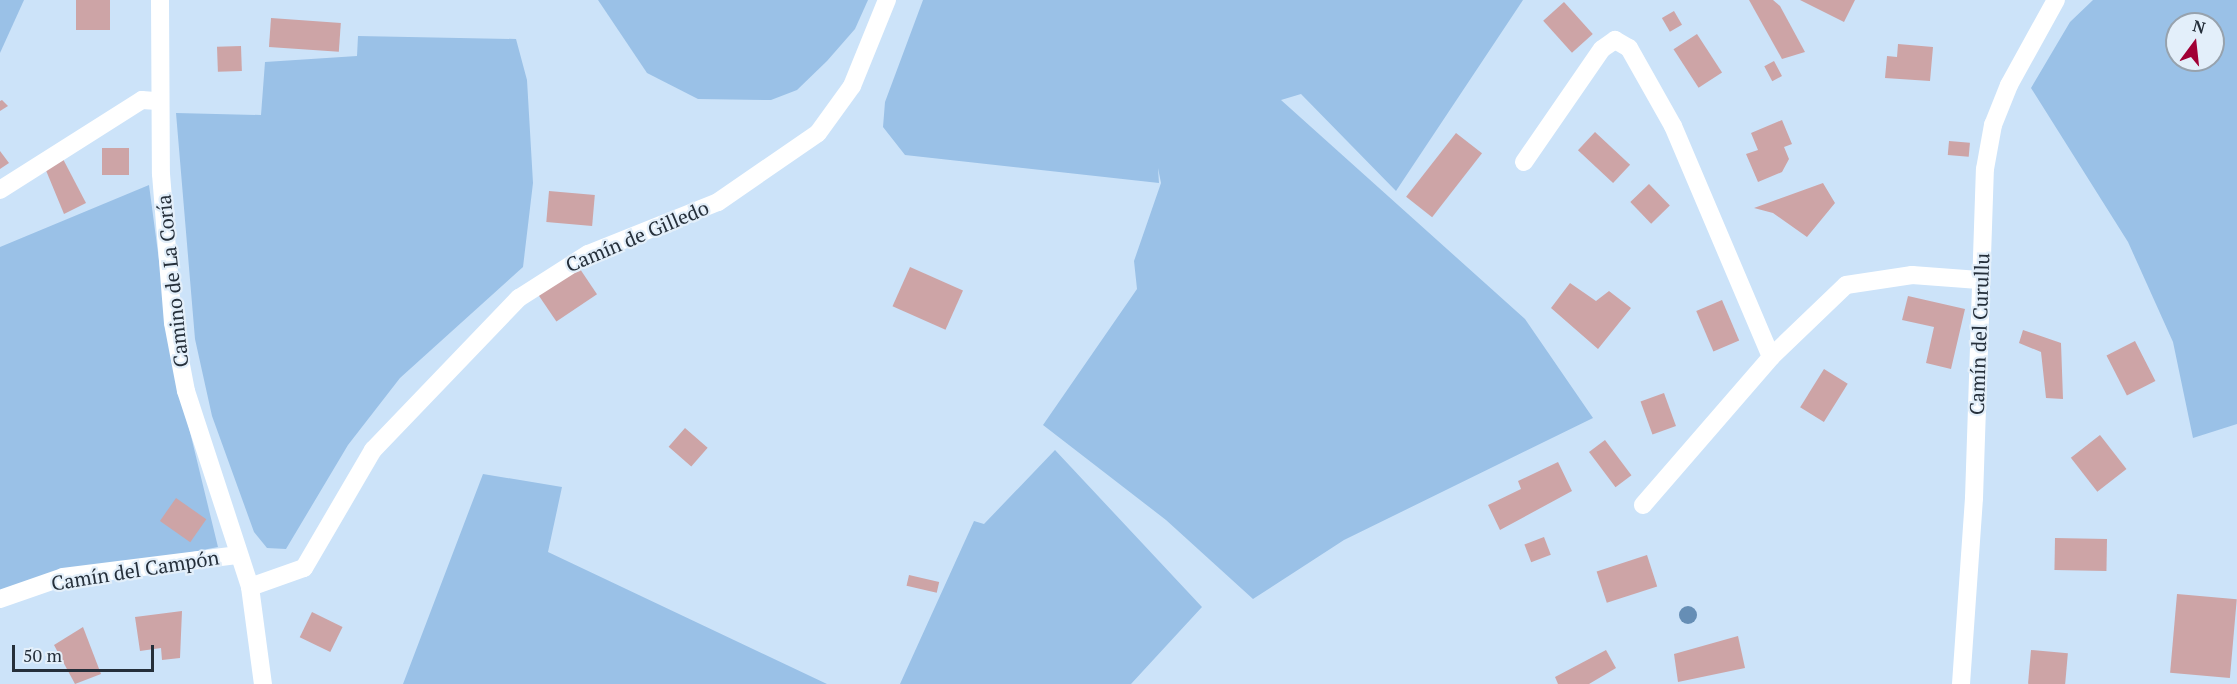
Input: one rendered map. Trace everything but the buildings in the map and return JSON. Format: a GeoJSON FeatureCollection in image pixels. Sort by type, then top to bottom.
{"type":"FeatureCollection","features":[{"type":"Feature","properties":{"kind":"street","name":"Camino de La Coría"},"geometry":{"type":"LineString","coordinates":[[160,0],[158,101],[175,334],[186,391],[237,555],[250,587],[263,684]]}},
{"type":"Feature","properties":{"kind":"street","name":"Camín de Gilledo"},"geometry":{"type":"LineString","coordinates":[[250,587],[304,568],[373,450],[519,298],[588,254],[718,202],[818,133],[852,86],[887,0]]}},
{"type":"Feature","properties":{"kind":"street","name":"Camín del Curullu"},"geometry":{"type":"LineString","coordinates":[[1961,684],[1974,498],[1979,280],[1993,125],[2056,0]]}},
{"type":"Feature","properties":{"kind":"street"},"geometry":{"type":"LineString","coordinates":[[1524,162],[1602,49],[1616,40],[1629,48],[1672,126],[1771,357]]}},
{"type":"Feature","properties":{"kind":"street"},"geometry":{"type":"LineString","coordinates":[[0,190],[142,100],[158,101]]}},
{"type":"Feature","properties":{"kind":"street"},"geometry":{"type":"LineString","coordinates":[[1643,505],[1771,357],[1846,285],[1912,275],[1979,280]]}},
{"type":"Feature","properties":{"kind":"street","name":"Camín del Campón"},"geometry":{"type":"LineString","coordinates":[[0,599],[63,577],[237,555]]}},
{"type":"Feature","properties":{"kind":"shaded area"},"geometry":{"type":"Polygon","coordinates":[[[0,0],[24,0],[0,53],[0,0]]]}},
{"type":"Feature","properties":{"kind":"shaded area"},"geometry":{"type":"Polygon","coordinates":[[[598,0],[868,0],[855,29],[827,61],[797,90],[771,100],[698,99],[647,73],[598,0]]]}},
{"type":"Feature","properties":{"kind":"shaded area"},"geometry":{"type":"Polygon","coordinates":[[[923,0],[1523,0],[1396,191],[1301,94],[1281,100],[1525,319],[1593,418],[1344,540],[1253,599],[1166,520],[1043,425],[1137,289],[1134,261],[1161,183],[1158,168],[1159,183],[905,155],[883,127],[885,102],[923,0]]]}},
{"type":"Feature","properties":{"kind":"shaded area"},"geometry":{"type":"Polygon","coordinates":[[[2093,0],[2237,0],[2237,424],[2193,438],[2173,342],[2128,242],[2031,88],[2070,22],[2093,0]]]}},
{"type":"Feature","properties":{"kind":"shaded area"},"geometry":{"type":"Polygon","coordinates":[[[358,36],[516,39],[527,80],[533,183],[523,267],[400,378],[348,445],[286,549],[267,548],[254,532],[212,416],[195,339],[176,113],[261,115],[265,62],[357,56],[358,36]]]}},
{"type":"Feature","properties":{"kind":"shaded area"},"geometry":{"type":"Polygon","coordinates":[[[149,185],[172,358],[218,547],[0,590],[0,247],[149,185]]]}},
{"type":"Feature","properties":{"kind":"shaded area"},"geometry":{"type":"Polygon","coordinates":[[[1055,450],[1202,607],[1131,684],[900,684],[974,521],[984,524],[1055,450]]]}},
{"type":"Feature","properties":{"kind":"shaded area"},"geometry":{"type":"Polygon","coordinates":[[[483,474],[562,487],[548,552],[827,684],[403,684],[483,474]]]}},
{"type":"Feature","properties":{"kind":"shaded area"},"geometry":{"type":"Polygon","coordinates":[[[1688,606],[1694,609],[1697,615],[1694,621],[1688,624],[1682,621],[1679,615],[1682,609],[1688,606]]]}}]}
